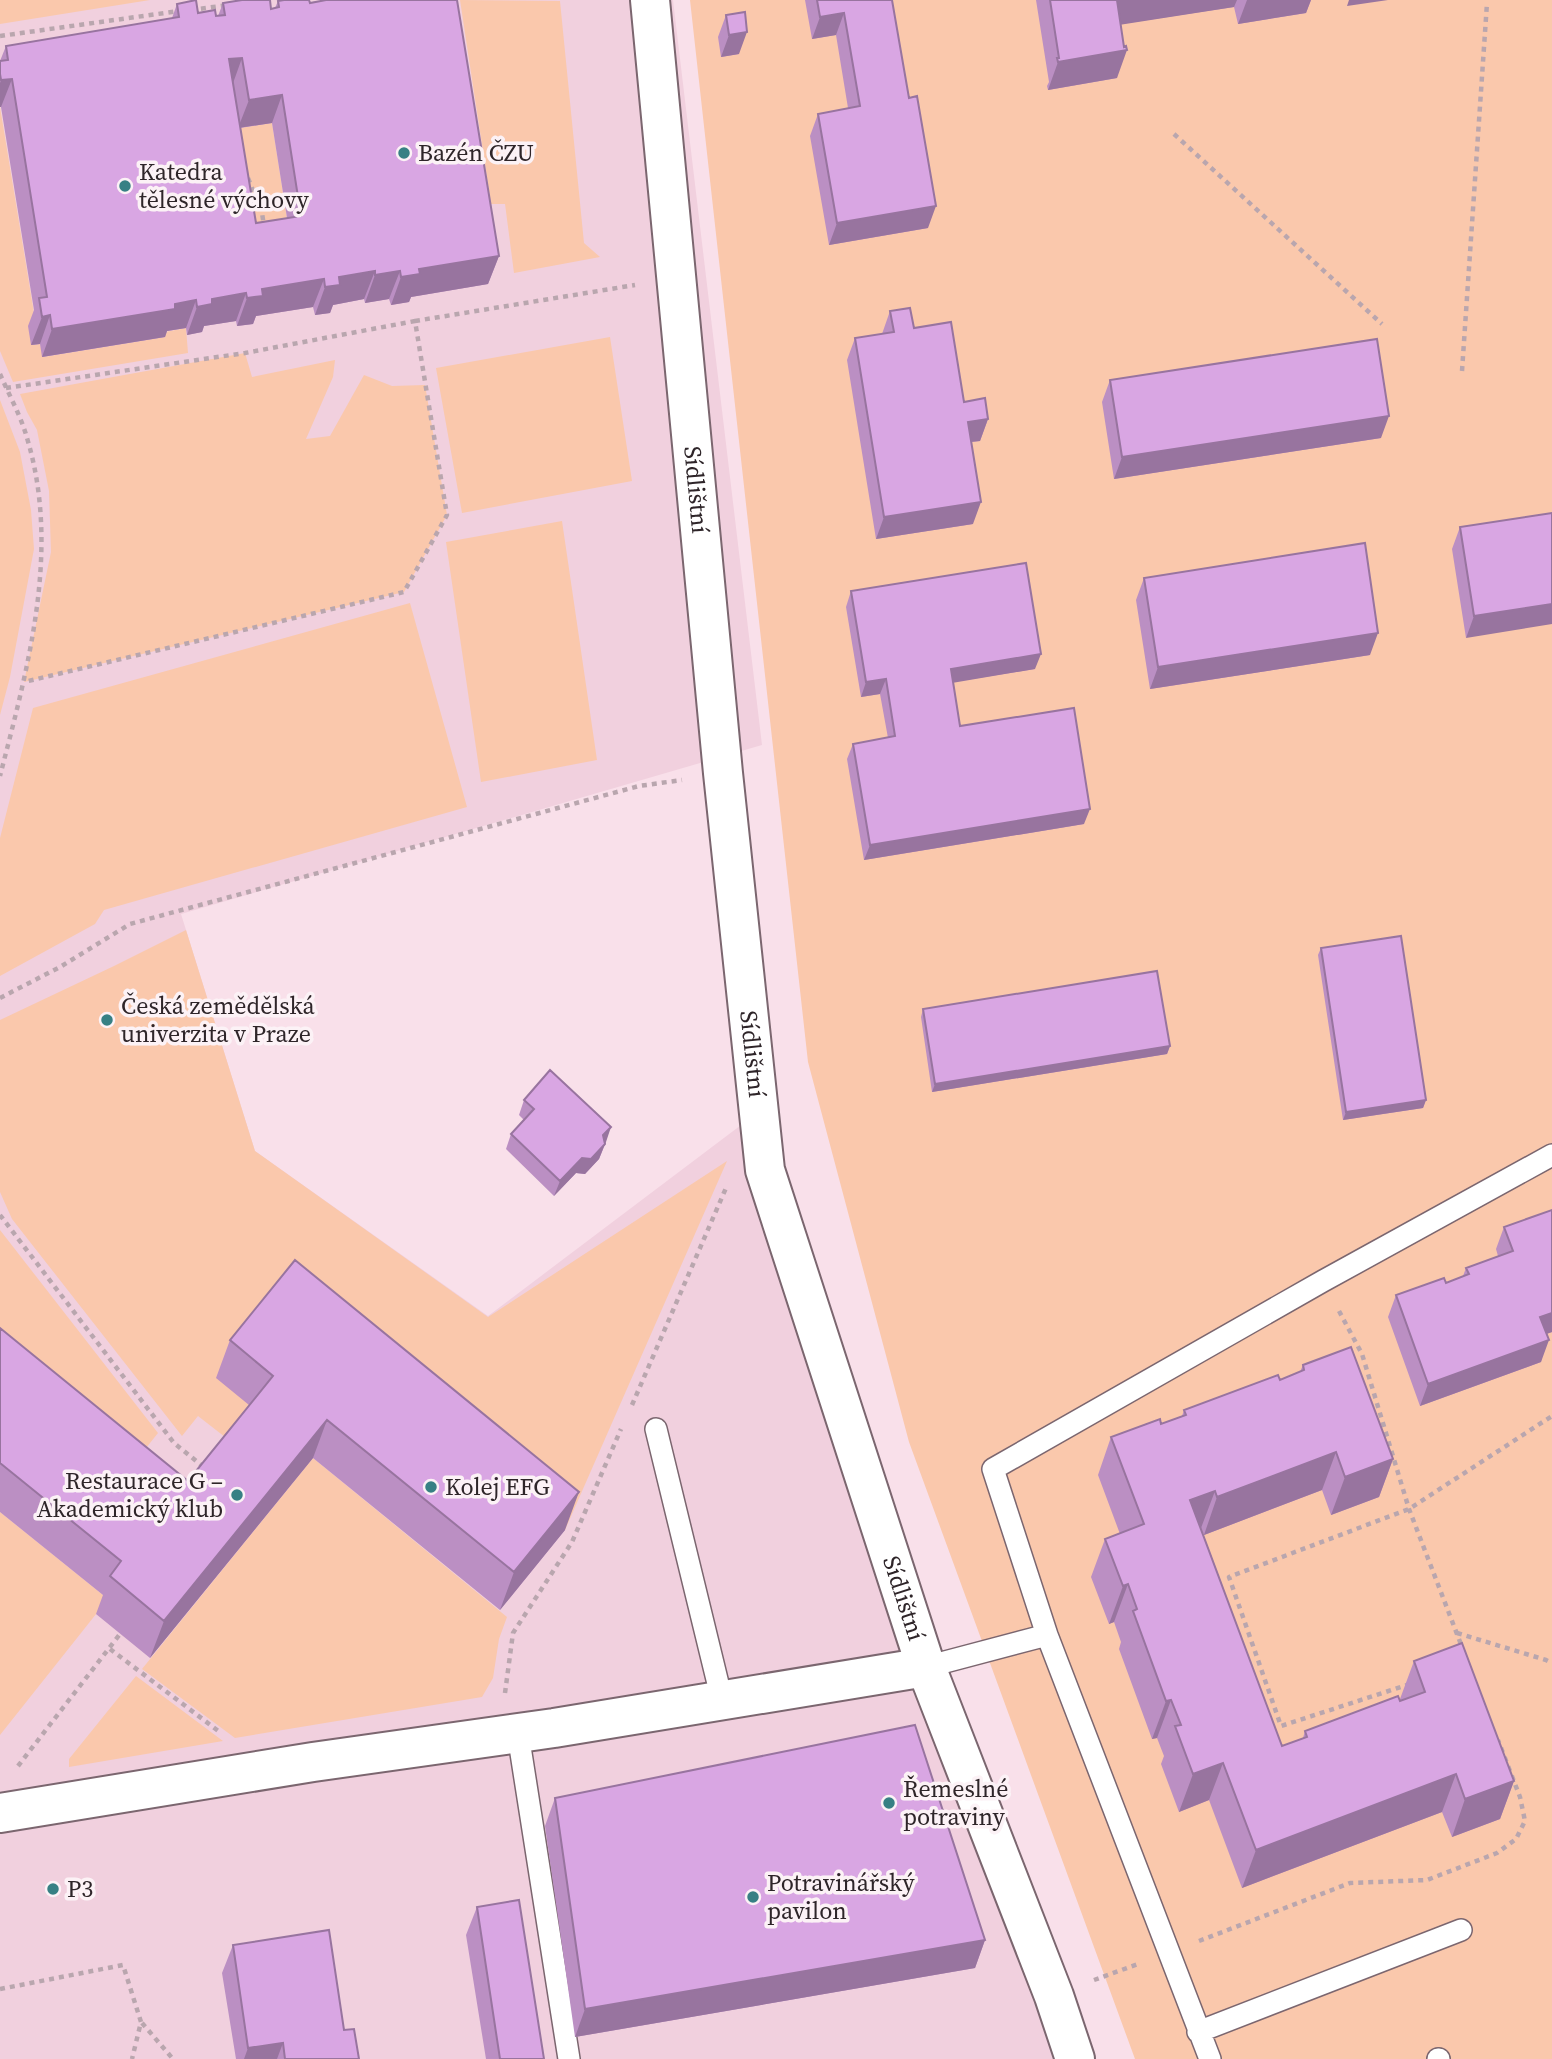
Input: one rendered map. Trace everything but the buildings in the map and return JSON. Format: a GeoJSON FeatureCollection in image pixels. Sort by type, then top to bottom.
{"type":"FeatureCollection","features":[{"type":"Feature","properties":{"kind":"street","name":"Sídlištní"},"geometry":{"type":"LineString","coordinates":[[650,0],[723,774],[765,1170],[926,1667],[1054,1996],[1075,2059]]}},
{"type":"Feature","properties":{"kind":"street"},"geometry":{"type":"LineString","coordinates":[[0,1813],[313,1762],[511,1719],[722,1700],[926,1667]]}},
{"type":"Feature","properties":{"kind":"lane"},"geometry":{"type":"LineString","coordinates":[[1210,2059],[1047,1635],[993,1469],[1323,1280],[1552,1155]]}},
{"type":"Feature","properties":{"kind":"lane"},"geometry":{"type":"LineString","coordinates":[[656,1429],[722,1700]]}},
{"type":"Feature","properties":{"kind":"lane"},"geometry":{"type":"LineString","coordinates":[[926,1667],[1047,1635]]}},
{"type":"Feature","properties":{"kind":"lane"},"geometry":{"type":"LineString","coordinates":[[511,1719],[569,2059]]}},
{"type":"Feature","properties":{"kind":"lane"},"geometry":{"type":"LineString","coordinates":[[1198,2032],[1461,1930]]}},
{"type":"Feature","properties":{"kind":"path"},"geometry":{"type":"LineString","coordinates":[[0,37],[215,3],[241,3]]}},
{"type":"Feature","properties":{"kind":"path"},"geometry":{"type":"LineString","coordinates":[[215,3],[224,13]]}},
{"type":"Feature","properties":{"kind":"path"},"geometry":{"type":"LineString","coordinates":[[1462,371],[1488,3]]}},
{"type":"Feature","properties":{"kind":"path"},"geometry":{"type":"LineString","coordinates":[[1174,134],[1382,324]]}},
{"type":"Feature","properties":{"kind":"path"},"geometry":{"type":"LineString","coordinates":[[244,169],[262,213],[266,237]]}},
{"type":"Feature","properties":{"kind":"path"},"geometry":{"type":"LineString","coordinates":[[6,388],[245,353],[415,321],[676,279]]}},
{"type":"Feature","properties":{"kind":"path"},"geometry":{"type":"LineString","coordinates":[[24,682],[404,592],[447,515],[415,321]]}},
{"type":"Feature","properties":{"kind":"path"},"geometry":{"type":"LineString","coordinates":[[0,374],[27,437],[42,516],[42,568],[24,682],[0,776]]}},
{"type":"Feature","properties":{"kind":"path"},"geometry":{"type":"LineString","coordinates":[[0,998],[60,967],[130,924],[639,786],[723,774]]}},
{"type":"Feature","properties":{"kind":"path"},"geometry":{"type":"LineString","coordinates":[[628,1414],[734,1171],[765,1170]]}},
{"type":"Feature","properties":{"kind":"path"},"geometry":{"type":"LineString","coordinates":[[0,1215],[174,1443],[211,1474]]}},
{"type":"Feature","properties":{"kind":"path"},"geometry":{"type":"LineString","coordinates":[[1323,1280],[1362,1354],[1409,1509],[1465,1654]]}},
{"type":"Feature","properties":{"kind":"path"},"geometry":{"type":"LineString","coordinates":[[1419,1681],[1281,1726],[1229,1577],[1409,1509],[1552,1416]]}},
{"type":"Feature","properties":{"kind":"path"},"geometry":{"type":"LineString","coordinates":[[511,1719],[513,1633],[572,1542],[622,1427]]}},
{"type":"Feature","properties":{"kind":"path"},"geometry":{"type":"LineString","coordinates":[[1457,1633],[1552,1664]]}},
{"type":"Feature","properties":{"kind":"path"},"geometry":{"type":"LineString","coordinates":[[16,1767],[120,1634]]}},
{"type":"Feature","properties":{"kind":"path"},"geometry":{"type":"LineString","coordinates":[[110,1649],[225,1736]]}},
{"type":"Feature","properties":{"kind":"path"},"geometry":{"type":"LineString","coordinates":[[1054,1996],[1350,1884],[1427,1880],[1497,1853],[1516,1839],[1525,1821],[1520,1797],[1497,1737]]}},
{"type":"Feature","properties":{"kind":"path"},"geometry":{"type":"LineString","coordinates":[[0,1989],[123,1965],[141,2022],[173,2059]]}},
{"type":"Feature","properties":{"kind":"path"},"geometry":{"type":"LineString","coordinates":[[132,2059],[141,2022]]}},
{"type":"Feature","properties":{"kind":"shaded area","name":"Česká zemědělská univerzita v Praze"},"geometry":{"type":"Polygon","coordinates":[[[0,0],[673,0],[762,745],[181,914],[255,1151],[488,1316],[761,1110],[1068,2059],[0,2059],[0,0]]]}},
{"type":"Feature","properties":{"kind":"shaded area"},"geometry":{"type":"Polygon","coordinates":[[[0,0],[150,0],[0,24],[0,0]]]}},
{"type":"Feature","properties":{"kind":"shaded area"},"geometry":{"type":"Polygon","coordinates":[[[460,0],[560,1],[584,243],[600,257],[514,273],[505,204],[491,204],[460,0]]]}},
{"type":"Feature","properties":{"kind":"shaded area"},"geometry":{"type":"Polygon","coordinates":[[[690,0],[1552,0],[1552,2059],[1135,2059],[909,1442],[808,1062],[690,0]]]}},
{"type":"Feature","properties":{"kind":"shaded area"},"geometry":{"type":"Polygon","coordinates":[[[0,107],[36,325],[31,345],[40,344],[43,357],[165,337],[165,332],[186,328],[188,353],[13,382],[0,351],[0,107]]]}},
{"type":"Feature","properties":{"kind":"shaded area"},"geometry":{"type":"Polygon","coordinates":[[[272,123],[291,244],[245,251],[239,128],[272,123]]]}},
{"type":"Feature","properties":{"kind":"shaded area"},"geometry":{"type":"Polygon","coordinates":[[[610,337],[632,481],[462,513],[436,368],[610,337]]]}},
{"type":"Feature","properties":{"kind":"shaded area"},"geometry":{"type":"Polygon","coordinates":[[[245,353],[252,377],[335,360],[333,377],[306,439],[330,436],[364,375],[392,386],[425,385],[447,515],[404,592],[24,682],[51,552],[49,491],[37,430],[20,394],[245,353]]]}},
{"type":"Feature","properties":{"kind":"shaded area"},"geometry":{"type":"Polygon","coordinates":[[[0,400],[20,452],[31,510],[34,549],[10,677],[0,715],[0,400]]]}},
{"type":"Feature","properties":{"kind":"shaded area"},"geometry":{"type":"Polygon","coordinates":[[[562,521],[597,760],[481,782],[446,542],[562,521]]]}},
{"type":"Feature","properties":{"kind":"shaded area"},"geometry":{"type":"Polygon","coordinates":[[[410,603],[467,807],[104,910],[95,924],[0,976],[0,838],[33,708],[410,603]]]}},
{"type":"Feature","properties":{"kind":"shaded area"},"geometry":{"type":"Polygon","coordinates":[[[186,930],[255,1151],[488,1317],[727,1161],[565,1530],[281,1299],[260,1414],[234,1444],[198,1416],[182,1436],[12,1219],[0,1192],[0,1020],[186,930]]]}},
{"type":"Feature","properties":{"kind":"shaded area"},"geometry":{"type":"Polygon","coordinates":[[[0,1230],[158,1433],[138,1458],[0,1377],[0,1230]]]}},
{"type":"Feature","properties":{"kind":"shaded area"},"geometry":{"type":"Polygon","coordinates":[[[313,1458],[507,1617],[499,1639],[493,1678],[482,1697],[235,1738],[142,1669],[313,1458]]]}},
{"type":"Feature","properties":{"kind":"shaded area"},"geometry":{"type":"Polygon","coordinates":[[[0,1512],[108,1599],[0,1735],[0,1512]]]}},
{"type":"Feature","properties":{"kind":"shaded area"},"geometry":{"type":"Polygon","coordinates":[[[136,1676],[223,1741],[69,1767],[69,1759],[136,1676]]]}},
{"type":"Feature","properties":{"kind":"place","name":"Bazén ČZU"},"geometry":{"type":"Point","coordinates":[404,153]}},
{"type":"Feature","properties":{"kind":"place","name":"Katedra tělesné výchovy"},"geometry":{"type":"Point","coordinates":[125,186]}},
{"type":"Feature","properties":{"kind":"place","name":"Česká zemědělská univerzita v Praze"},"geometry":{"type":"Point","coordinates":[107,1020]}},
{"type":"Feature","properties":{"kind":"place","name":"Kolej EFG"},"geometry":{"type":"Point","coordinates":[431,1487]}},
{"type":"Feature","properties":{"kind":"place","name":"Restaurace G – Akademický klub"},"geometry":{"type":"Point","coordinates":[237,1495]}},
{"type":"Feature","properties":{"kind":"place","name":"Řemeslné potraviny"},"geometry":{"type":"Point","coordinates":[889,1803]}},
{"type":"Feature","properties":{"kind":"place","name":"P3"},"geometry":{"type":"Point","coordinates":[53,1889]}},
{"type":"Feature","properties":{"kind":"place","name":"Potravinářský pavilon"},"geometry":{"type":"Point","coordinates":[753,1897]}}]}
